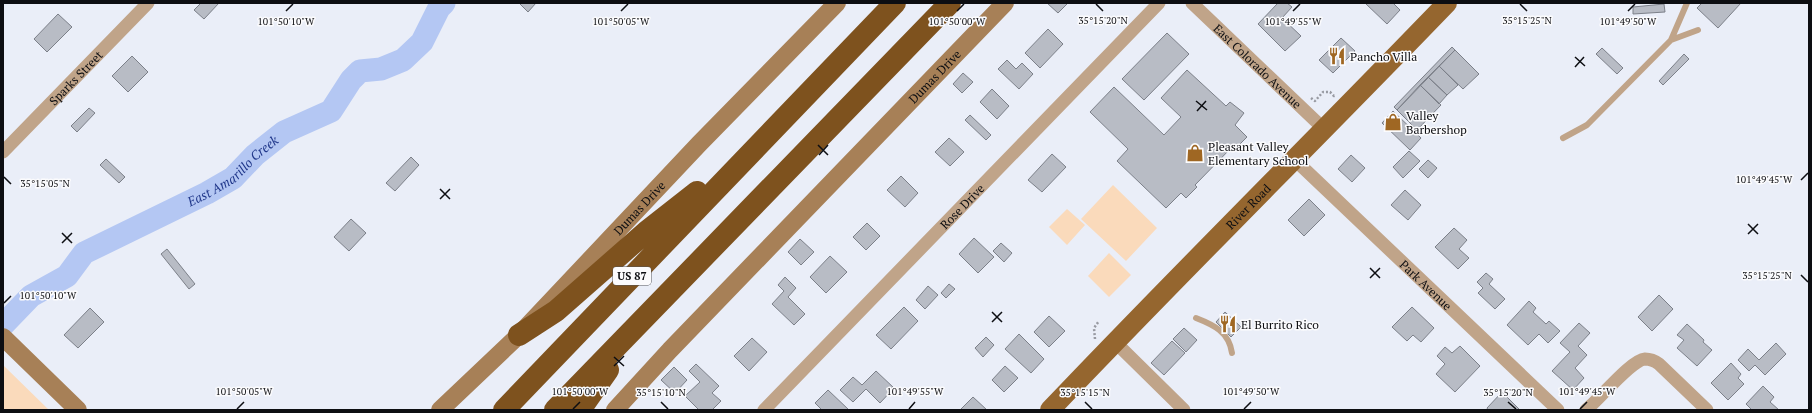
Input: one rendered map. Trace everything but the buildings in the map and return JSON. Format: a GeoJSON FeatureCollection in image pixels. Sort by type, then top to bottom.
{"type":"FeatureCollection","features":[{"type":"Feature","properties":{"kind":"highway","name":"US 87"},"geometry":{"type":"LineString","coordinates":[[504,410],[895,3]]}},
{"type":"Feature","properties":{"kind":"highway"},"geometry":{"type":"LineString","coordinates":[[555,410],[950,3]]}},
{"type":"Feature","properties":{"kind":"highway"},"geometry":{"type":"LineString","coordinates":[[519,335],[556,311],[646,232],[760,143]]}},
{"type":"Feature","properties":{"kind":"highway"},"geometry":{"type":"LineString","coordinates":[[580,410],[646,317]]}},
{"type":"Feature","properties":{"kind":"main road","name":"Dumas Drive"},"geometry":{"type":"LineString","coordinates":[[440,410],[519,335],[699,144],[837,3]]}},
{"type":"Feature","properties":{"kind":"main road","name":"Dumas Drive"},"geometry":{"type":"LineString","coordinates":[[615,410],[670,350],[1005,3]]}},
{"type":"Feature","properties":{"kind":"main road","name":"River Road"},"geometry":{"type":"LineString","coordinates":[[1050,410],[1114,342],[1295,160],[1447,3]]}},
{"type":"Feature","properties":{"kind":"main road"},"geometry":{"type":"LineString","coordinates":[[3,337],[78,410]]}},
{"type":"Feature","properties":{"kind":"street","name":"Sparks Street"},"geometry":{"type":"LineString","coordinates":[[3,152],[148,3]]}},
{"type":"Feature","properties":{"kind":"street","name":"Rose Drive"},"geometry":{"type":"LineString","coordinates":[[764,410],[1159,3]]}},
{"type":"Feature","properties":{"kind":"street","name":"East Colorado Avenue"},"geometry":{"type":"LineString","coordinates":[[1192,3],[1324,130]]}},
{"type":"Feature","properties":{"kind":"street","name":"Park Avenue"},"geometry":{"type":"LineString","coordinates":[[1295,160],[1558,410]]}},
{"type":"Feature","properties":{"kind":"street"},"geometry":{"type":"LineString","coordinates":[[1114,342],[1184,410]]}},
{"type":"Feature","properties":{"kind":"street"},"geometry":{"type":"LineString","coordinates":[[1586,410],[1627,370],[1636,363],[1645,359],[1660,364],[1707,410]]}},
{"type":"Feature","properties":{"kind":"lane"},"geometry":{"type":"LineString","coordinates":[[1562,138],[1587,125],[1671,40],[1687,3]]}},
{"type":"Feature","properties":{"kind":"lane"},"geometry":{"type":"LineString","coordinates":[[1671,40],[1698,30]]}},
{"type":"Feature","properties":{"kind":"lane"},"geometry":{"type":"LineString","coordinates":[[1196,318],[1212,324],[1229,340],[1232,353]]}},
{"type":"Feature","properties":{"kind":"path"},"geometry":{"type":"LineString","coordinates":[[1315,101],[1323,92],[1330,92],[1334,96]]}},
{"type":"Feature","properties":{"kind":"shaded area"},"geometry":{"type":"Polygon","coordinates":[[[1113,185],[1157,228],[1126,261],[1081,219],[1113,185]]]}},
{"type":"Feature","properties":{"kind":"shaded area"},"geometry":{"type":"Polygon","coordinates":[[[1067,209],[1085,225],[1067,245],[1049,227],[1067,209]]]}},
{"type":"Feature","properties":{"kind":"shaded area"},"geometry":{"type":"Polygon","coordinates":[[[1109,253],[1131,275],[1109,297],[1088,276],[1109,253]]]}},
{"type":"Feature","properties":{"kind":"shaded area"},"geometry":{"type":"Polygon","coordinates":[[[3,365],[49,410],[3,410],[3,365]]]}},
{"type":"Feature","properties":{"kind":"waterway","name":"East Amarillo Creek"},"geometry":{"type":"LineString","coordinates":[[3,325],[31,296],[67,276],[84,253],[207,193],[233,178],[255,155],[284,132],[331,111],[351,80],[360,71],[381,69],[403,60],[422,42],[439,8],[444,3]]}},
{"type":"Feature","properties":{"kind":"place","name":"Pancho Villa"},"geometry":{"type":"Point","coordinates":[1337,56]}},
{"type":"Feature","properties":{"kind":"place","name":"Valley Barbershop"},"geometry":{"type":"Point","coordinates":[1393,122]}},
{"type":"Feature","properties":{"kind":"place","name":"Pleasant Valley Elementary School"},"geometry":{"type":"Point","coordinates":[1195,153]}},
{"type":"Feature","properties":{"kind":"place","name":"El Burrito Rico"},"geometry":{"type":"Point","coordinates":[1228,324]}}]}
